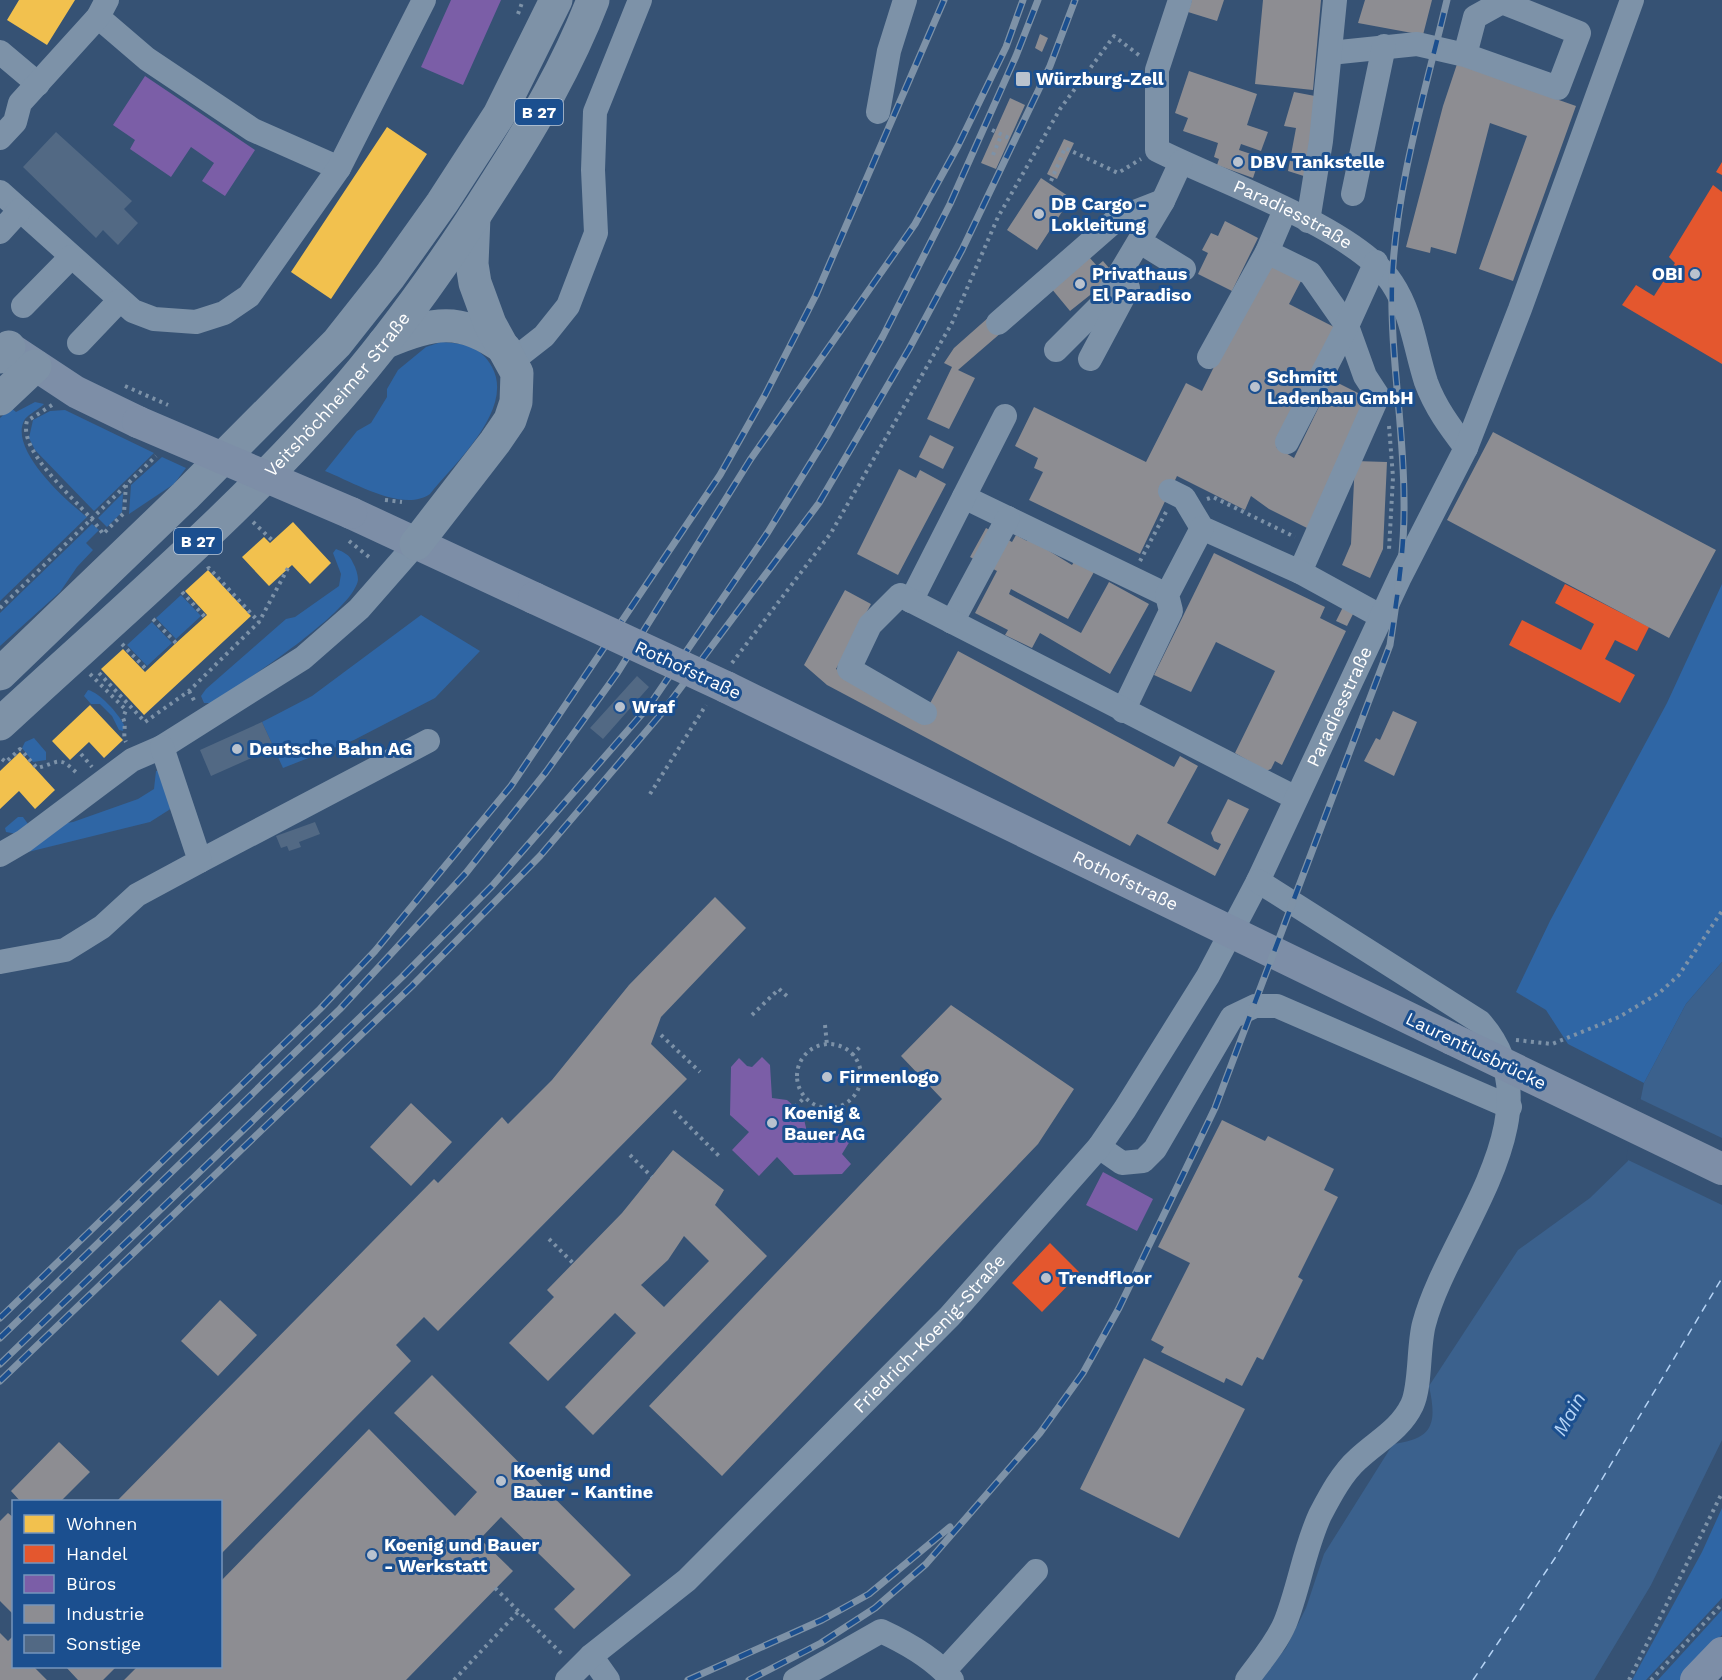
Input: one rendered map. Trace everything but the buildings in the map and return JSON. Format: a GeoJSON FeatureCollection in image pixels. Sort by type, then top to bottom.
{"type":"FeatureCollection","features":[{"type":"Feature","properties":{"kind":"highway","name":"Veitshöchheimer Straße"},"geometry":{"type":"LineString","coordinates":[[7,663],[337,343],[423,231],[499,116],[556,0]]}},
{"type":"Feature","properties":{"kind":"highway","name":"Veitshöchheimer Straße"},"geometry":{"type":"LineString","coordinates":[[0,724],[255,485],[331,406],[382,344],[421,296],[531,128],[577,41],[593,0]]}},
{"type":"Feature","properties":{"kind":"highway"},"geometry":{"type":"LineString","coordinates":[[416,544],[446,508],[510,420],[518,389],[509,355],[490,324],[475,283],[472,264],[474,217]]}},
{"type":"Feature","properties":{"kind":"highway"},"geometry":{"type":"LineString","coordinates":[[382,344],[408,333],[441,325],[474,330],[509,355]]}},
{"type":"Feature","properties":{"kind":"highway"},"geometry":{"type":"LineString","coordinates":[[0,399],[35,366]]}},
{"type":"Feature","properties":{"kind":"main road","name":"Rothofstraße"},"geometry":{"type":"LineString","coordinates":[[3,348],[76,392],[146,410],[416,544],[722,683],[1230,933]]}},
{"type":"Feature","properties":{"kind":"main road","name":"Laurentiusbrücke"},"geometry":{"type":"LineString","coordinates":[[1230,933],[1722,1169]]}},
{"type":"Feature","properties":{"kind":"main road"},"geometry":{"type":"LineString","coordinates":[[1696,1680],[1722,1653]]}},
{"type":"Feature","properties":{"kind":"street"},"geometry":{"type":"LineString","coordinates":[[0,192],[133,311],[154,319],[196,322],[224,313],[249,296],[339,168],[424,0]]}},
{"type":"Feature","properties":{"kind":"street"},"geometry":{"type":"LineString","coordinates":[[509,355],[544,336],[568,306],[597,233],[593,170],[595,112],[640,0]]}},
{"type":"Feature","properties":{"kind":"street"},"geometry":{"type":"LineString","coordinates":[[878,112],[889,51],[905,0]]}},
{"type":"Feature","properties":{"kind":"street"},"geometry":{"type":"LineString","coordinates":[[1157,150],[1157,70],[1180,0]]}},
{"type":"Feature","properties":{"kind":"street"},"geometry":{"type":"LineString","coordinates":[[1308,221],[1321,141],[1335,0]]}},
{"type":"Feature","properties":{"kind":"street","name":"Paradiesstraße"},"geometry":{"type":"LineString","coordinates":[[1230,933],[1258,881],[1382,617],[1466,448],[1520,309],[1632,0]]}},
{"type":"Feature","properties":{"kind":"street"},"geometry":{"type":"LineString","coordinates":[[1330,53],[1417,44],[1465,55],[1558,88],[1579,33],[1502,2],[1475,17],[1465,55]]}},
{"type":"Feature","properties":{"kind":"street"},"geometry":{"type":"LineString","coordinates":[[0,138],[15,122],[20,103],[103,9],[147,60],[253,130],[339,168]]}},
{"type":"Feature","properties":{"kind":"street"},"geometry":{"type":"LineString","coordinates":[[1353,194],[1384,46]]}},
{"type":"Feature","properties":{"kind":"street"},"geometry":{"type":"LineString","coordinates":[[0,52],[38,84]]}},
{"type":"Feature","properties":{"kind":"street","name":"Paradiesstraße"},"geometry":{"type":"LineString","coordinates":[[1157,150],[1308,221],[1376,262],[1392,283],[1406,308],[1427,383],[1442,416],[1466,448]]}},
{"type":"Feature","properties":{"kind":"street"},"geometry":{"type":"LineString","coordinates":[[1056,350],[1101,305],[1186,164]]}},
{"type":"Feature","properties":{"kind":"street"},"geometry":{"type":"LineString","coordinates":[[1090,359],[1150,248],[1177,206],[1186,164]]}},
{"type":"Feature","properties":{"kind":"street"},"geometry":{"type":"LineString","coordinates":[[998,323],[1117,219],[1162,201]]}},
{"type":"Feature","properties":{"kind":"street"},"geometry":{"type":"LineString","coordinates":[[0,232],[20,210]]}},
{"type":"Feature","properties":{"kind":"street"},"geometry":{"type":"LineString","coordinates":[[1209,357],[1267,252],[1285,210]]}},
{"type":"Feature","properties":{"kind":"street"},"geometry":{"type":"LineString","coordinates":[[1150,248],[1184,269]]}},
{"type":"Feature","properties":{"kind":"street"},"geometry":{"type":"LineString","coordinates":[[1267,252],[1310,273],[1347,326],[1365,376],[1378,396],[1300,572]]}},
{"type":"Feature","properties":{"kind":"street"},"geometry":{"type":"LineString","coordinates":[[23,306],[71,257]]}},
{"type":"Feature","properties":{"kind":"street"},"geometry":{"type":"LineString","coordinates":[[1287,442],[1347,326],[1376,262]]}},
{"type":"Feature","properties":{"kind":"street"},"geometry":{"type":"LineString","coordinates":[[79,343],[119,300]]}},
{"type":"Feature","properties":{"kind":"street"},"geometry":{"type":"LineString","coordinates":[[911,601],[1005,416]]}},
{"type":"Feature","properties":{"kind":"street"},"geometry":{"type":"LineString","coordinates":[[1170,491],[1184,498],[1202,528],[1300,572],[1382,617]]}},
{"type":"Feature","properties":{"kind":"street"},"geometry":{"type":"LineString","coordinates":[[964,497],[1167,595]]}},
{"type":"Feature","properties":{"kind":"street"},"geometry":{"type":"LineString","coordinates":[[952,622],[1008,518]]}},
{"type":"Feature","properties":{"kind":"street"},"geometry":{"type":"LineString","coordinates":[[1123,711],[1171,611],[1167,595],[1202,528]]}},
{"type":"Feature","properties":{"kind":"street"},"geometry":{"type":"LineString","coordinates":[[0,855],[24,841],[132,760],[162,747],[276,678],[325,641],[358,609],[416,544]]}},
{"type":"Feature","properties":{"kind":"street"},"geometry":{"type":"LineString","coordinates":[[925,713],[849,669],[870,625],[900,595],[1296,798]]}},
{"type":"Feature","properties":{"kind":"street"},"geometry":{"type":"LineString","coordinates":[[0,962],[65,950],[102,927],[137,895],[428,741]]}},
{"type":"Feature","properties":{"kind":"street"},"geometry":{"type":"LineString","coordinates":[[162,747],[200,861]]}},
{"type":"Feature","properties":{"kind":"street"},"geometry":{"type":"LineString","coordinates":[[1247,1680],[1285,1623],[1308,1547],[1320,1516],[1337,1486],[1357,1459],[1392,1433],[1413,1404],[1424,1324],[1450,1258],[1493,1171],[1510,1107],[1509,1086],[1495,1038],[1480,1022],[1258,881]]}},
{"type":"Feature","properties":{"kind":"street","name":"Friedrich-Koenig-Straße"},"geometry":{"type":"LineString","coordinates":[[579,1669],[687,1580],[950,1317],[1099,1147],[1208,976],[1230,933]]}},
{"type":"Feature","properties":{"kind":"street"},"geometry":{"type":"LineString","coordinates":[[1099,1147],[1122,1163],[1143,1161],[1155,1149],[1232,1017],[1255,1006],[1277,1006],[1510,1107]]}},
{"type":"Feature","properties":{"kind":"street"},"geometry":{"type":"LineString","coordinates":[[795,1680],[881,1631],[905,1642],[948,1676],[1035,1571]]}},
{"type":"Feature","properties":{"kind":"street"},"geometry":{"type":"LineString","coordinates":[[579,1669],[608,1680]]}},
{"type":"Feature","properties":{"kind":"path"},"geometry":{"type":"LineString","coordinates":[[515,21],[523,0]]}},
{"type":"Feature","properties":{"kind":"path"},"geometry":{"type":"LineString","coordinates":[[650,794],[722,683],[831,533],[951,322],[998,217],[1060,109],[1114,36],[1157,70]]}},
{"type":"Feature","properties":{"kind":"path"},"geometry":{"type":"LineString","coordinates":[[992,130],[1011,139]]}},
{"type":"Feature","properties":{"kind":"path"},"geometry":{"type":"LineString","coordinates":[[993,155],[1001,136]]}},
{"type":"Feature","properties":{"kind":"path"},"geometry":{"type":"LineString","coordinates":[[1052,181],[1065,148],[1118,173],[1157,150]]}},
{"type":"Feature","properties":{"kind":"path"},"geometry":{"type":"LineString","coordinates":[[116,382],[146,410]]}},
{"type":"Feature","properties":{"kind":"path"},"geometry":{"type":"LineString","coordinates":[[54,404],[27,422],[26,439],[40,462],[92,517],[103,534],[124,513],[126,484]]}},
{"type":"Feature","properties":{"kind":"path"},"geometry":{"type":"LineString","coordinates":[[1385,559],[1389,550],[1393,496],[1388,419]]}},
{"type":"Feature","properties":{"kind":"path"},"geometry":{"type":"LineString","coordinates":[[0,608],[159,453]]}},
{"type":"Feature","properties":{"kind":"path"},"geometry":{"type":"LineString","coordinates":[[250,519],[273,542]]}},
{"type":"Feature","properties":{"kind":"path"},"geometry":{"type":"LineString","coordinates":[[363,552],[369,557]]}},
{"type":"Feature","properties":{"kind":"path"},"geometry":{"type":"LineString","coordinates":[[203,574],[209,568],[259,622]]}},
{"type":"Feature","properties":{"kind":"path"},"geometry":{"type":"LineString","coordinates":[[99,673],[145,722],[189,692],[259,622],[288,568]]}},
{"type":"Feature","properties":{"kind":"path"},"geometry":{"type":"LineString","coordinates":[[189,586],[181,591],[205,617]]}},
{"type":"Feature","properties":{"kind":"path"},"geometry":{"type":"LineString","coordinates":[[151,616],[176,644]]}},
{"type":"Feature","properties":{"kind":"path"},"geometry":{"type":"LineString","coordinates":[[122,643],[147,670]]}},
{"type":"Feature","properties":{"kind":"path"},"geometry":{"type":"LineString","coordinates":[[90,673],[126,712],[123,718],[127,728],[124,737],[132,760]]}},
{"type":"Feature","properties":{"kind":"path"},"geometry":{"type":"LineString","coordinates":[[2,759],[6,762],[20,749],[37,768],[58,760],[65,761],[93,788]]}},
{"type":"Feature","properties":{"kind":"path"},"geometry":{"type":"LineString","coordinates":[[1495,1038],[1552,1044],[1618,1017],[1659,993],[1679,975],[1722,911]]}},
{"type":"Feature","properties":{"kind":"path"},"geometry":{"type":"LineString","coordinates":[[752,1015],[779,989],[789,998]]}},
{"type":"Feature","properties":{"kind":"path"},"geometry":{"type":"LineString","coordinates":[[825,1025],[827,1045]]}},
{"type":"Feature","properties":{"kind":"path"},"geometry":{"type":"LineString","coordinates":[[661,1035],[700,1072]]}},
{"type":"Feature","properties":{"kind":"path"},"geometry":{"type":"LineString","coordinates":[[827,1045],[843,1048],[852,1055],[860,1073],[856,1092],[850,1100],[832,1108],[822,1107],[804,1097],[797,1077],[798,1066],[812,1049],[827,1045]]}},
{"type":"Feature","properties":{"kind":"path"},"geometry":{"type":"LineString","coordinates":[[852,1055],[860,1047]]}},
{"type":"Feature","properties":{"kind":"path"},"geometry":{"type":"LineString","coordinates":[[795,1107],[804,1097]]}},
{"type":"Feature","properties":{"kind":"path"},"geometry":{"type":"LineString","coordinates":[[674,1111],[721,1158]]}},
{"type":"Feature","properties":{"kind":"path"},"geometry":{"type":"LineString","coordinates":[[630,1155],[652,1177]]}},
{"type":"Feature","properties":{"kind":"path"},"geometry":{"type":"LineString","coordinates":[[549,1239],[573,1263]]}},
{"type":"Feature","properties":{"kind":"path"},"geometry":{"type":"LineString","coordinates":[[1629,1680],[1722,1493]]}},
{"type":"Feature","properties":{"kind":"path"},"geometry":{"type":"LineString","coordinates":[[495,1588],[579,1669]]}},
{"type":"Feature","properties":{"kind":"path"},"geometry":{"type":"LineString","coordinates":[[1651,1680],[1722,1604]]}},
{"type":"Feature","properties":{"kind":"path"},"geometry":{"type":"LineString","coordinates":[[454,1680],[519,1611]]}},
{"type":"Feature","properties":{"kind":"shaded area"},"geometry":{"type":"Polygon","coordinates":[[[441,342],[471,347],[488,360],[497,383],[496,400],[479,435],[430,494],[419,499],[392,498],[325,471],[357,431],[371,423],[387,397],[387,389],[398,370],[426,347],[441,342]]]}},
{"type":"Feature","properties":{"kind":"shaded area"},"geometry":{"type":"Polygon","coordinates":[[[35,402],[44,404],[25,419],[22,431],[24,444],[31,459],[53,487],[87,517],[0,601],[0,418],[11,408],[16,412],[35,402]]]}},
{"type":"Feature","properties":{"kind":"shaded area"},"geometry":{"type":"Polygon","coordinates":[[[65,410],[154,453],[94,511],[35,450],[29,438],[33,420],[50,411],[65,410]]]}},
{"type":"Feature","properties":{"kind":"shaded area"},"geometry":{"type":"Polygon","coordinates":[[[162,457],[186,468],[174,484],[129,514],[131,485],[162,457]]]}},
{"type":"Feature","properties":{"kind":"shaded area"},"geometry":{"type":"Polygon","coordinates":[[[123,493],[122,512],[107,527],[98,518],[123,493]]]}},
{"type":"Feature","properties":{"kind":"shaded area"},"geometry":{"type":"Polygon","coordinates":[[[92,524],[99,530],[86,543],[93,550],[77,567],[60,592],[0,646],[0,613],[92,524]]]}},
{"type":"Feature","properties":{"kind":"shaded area"},"geometry":{"type":"Polygon","coordinates":[[[336,549],[352,560],[356,569],[358,580],[351,594],[337,610],[294,646],[212,703],[204,703],[201,696],[206,689],[286,619],[295,617],[339,586],[341,574],[333,553],[336,549]]]}},
{"type":"Feature","properties":{"kind":"shaded area"},"geometry":{"type":"Polygon","coordinates":[[[1722,584],[1722,962],[1686,1004],[1644,1083],[1568,1044],[1546,1010],[1516,992],[1550,921],[1667,703],[1722,584]]]}},
{"type":"Feature","properties":{"kind":"shaded area"},"geometry":{"type":"Polygon","coordinates":[[[181,595],[201,616],[176,639],[156,618],[181,595]]]}},
{"type":"Feature","properties":{"kind":"shaded area"},"geometry":{"type":"Polygon","coordinates":[[[421,615],[480,651],[435,698],[354,740],[283,768],[262,722],[312,696],[421,615]]]}},
{"type":"Feature","properties":{"kind":"shaded area"},"geometry":{"type":"Polygon","coordinates":[[[152,622],[172,643],[147,666],[127,645],[152,622]]]}},
{"type":"Feature","properties":{"kind":"shaded area"},"geometry":{"type":"Polygon","coordinates":[[[88,690],[103,699],[113,710],[124,725],[123,731],[119,730],[112,716],[100,704],[91,704],[84,696],[88,690]]]}},
{"type":"Feature","properties":{"kind":"shaded area"},"geometry":{"type":"Polygon","coordinates":[[[34,738],[46,752],[46,760],[33,762],[22,748],[25,742],[34,738]]]}},
{"type":"Feature","properties":{"kind":"shaded area"},"geometry":{"type":"Polygon","coordinates":[[[160,770],[172,808],[150,822],[28,852],[54,825],[73,822],[138,799],[154,789],[156,771],[160,770]]]}},
{"type":"Feature","properties":{"kind":"shaded area"},"geometry":{"type":"Polygon","coordinates":[[[18,817],[23,817],[28,824],[17,834],[6,832],[5,828],[18,817]]]}},
{"type":"Feature","properties":{"kind":"shaded area"},"geometry":{"type":"Polygon","coordinates":[[[1722,1508],[1722,1598],[1646,1680],[1632,1680],[1702,1552],[1722,1508]]]}},
{"type":"Feature","properties":{"kind":"shaded area"},"geometry":{"type":"Polygon","coordinates":[[[1722,1610],[1722,1635],[1681,1680],[1658,1680],[1722,1610]]]}},
{"type":"Feature","properties":{"kind":"water","name":"Main"},"geometry":{"type":"Polygon","coordinates":[[[1722,962],[1722,1440],[1651,1585],[1594,1680],[1259,1680],[1286,1648],[1306,1608],[1324,1554],[1393,1444],[1417,1438],[1429,1427],[1433,1410],[1429,1386],[1518,1250],[1590,1198],[1628,1161],[1644,1083],[1686,1004],[1722,962]]]}},
{"type":"Feature","properties":{"kind":"pier"},"geometry":{"type":"Polygon","coordinates":[[[1638,1098],[1722,1138],[1722,1205],[1626,1159],[1638,1098]]]}},
{"type":"Feature","properties":{"kind":"ferry route"},"geometry":{"type":"LineString","coordinates":[[1473,1680],[1555,1558],[1722,1278]]}},
{"type":"Feature","properties":{"kind":"railway"},"geometry":{"type":"LineString","coordinates":[[0,1318],[320,1009],[375,951],[511,786],[720,475],[765,395],[816,295],[944,0]]}},
{"type":"Feature","properties":{"kind":"railway"},"geometry":{"type":"LineString","coordinates":[[0,1338],[340,1009],[466,873],[546,772],[618,672],[750,460],[915,224],[958,146],[1006,47],[1023,0]]}},
{"type":"Feature","properties":{"kind":"railway"},"geometry":{"type":"LineString","coordinates":[[0,1364],[402,977],[492,886],[649,706],[768,532],[827,436],[883,336],[950,204],[1016,56],[1038,0]]}},
{"type":"Feature","properties":{"kind":"railway"},"geometry":{"type":"LineString","coordinates":[[0,1381],[412,986],[540,856],[661,714],[819,503],[909,349],[962,250],[1050,66],[1075,0]]}},
{"type":"Feature","properties":{"kind":"railway"},"geometry":{"type":"LineString","coordinates":[[749,1680],[821,1643],[875,1608],[926,1564],[1040,1433],[1083,1373],[1119,1308],[1215,1108],[1390,645],[1400,573],[1404,518],[1402,445],[1392,309],[1395,246],[1405,175],[1447,0]]}},
{"type":"Feature","properties":{"kind":"railway"},"geometry":{"type":"LineString","coordinates":[[688,1680],[822,1620],[869,1594],[950,1527]]}},
{"type":"Feature","properties":{"kind":"place","name":"Würzburg-Zell"},"geometry":{"type":"Point","coordinates":[1023,79]}},
{"type":"Feature","properties":{"kind":"place","name":"DBV Tankstelle"},"geometry":{"type":"Point","coordinates":[1238,162]}},
{"type":"Feature","properties":{"kind":"place","name":"DB Cargo - Lokleitung"},"geometry":{"type":"Point","coordinates":[1039,214]}},
{"type":"Feature","properties":{"kind":"place","name":"OBI"},"geometry":{"type":"Point","coordinates":[1695,274]}},
{"type":"Feature","properties":{"kind":"place","name":"Privathaus El Paradiso"},"geometry":{"type":"Point","coordinates":[1080,284]}},
{"type":"Feature","properties":{"kind":"place","name":"Schmitt Ladenbau GmbH"},"geometry":{"type":"Point","coordinates":[1255,387]}},
{"type":"Feature","properties":{"kind":"place","name":"Wraf"},"geometry":{"type":"Point","coordinates":[620,707]}},
{"type":"Feature","properties":{"kind":"place","name":"Deutsche Bahn AG"},"geometry":{"type":"Point","coordinates":[237,749]}},
{"type":"Feature","properties":{"kind":"place","name":"Firmenlogo"},"geometry":{"type":"Point","coordinates":[827,1077]}},
{"type":"Feature","properties":{"kind":"place","name":"Koenig & Bauer AG"},"geometry":{"type":"Point","coordinates":[772,1123]}},
{"type":"Feature","properties":{"kind":"place","name":"Trendfloor"},"geometry":{"type":"Point","coordinates":[1046,1278]}},
{"type":"Feature","properties":{"kind":"place","name":"Koenig und Bauer - Kantine"},"geometry":{"type":"Point","coordinates":[501,1481]}},
{"type":"Feature","properties":{"kind":"place","name":"Koenig und Bauer - Werkstatt"},"geometry":{"type":"Point","coordinates":[372,1555]}}]}
